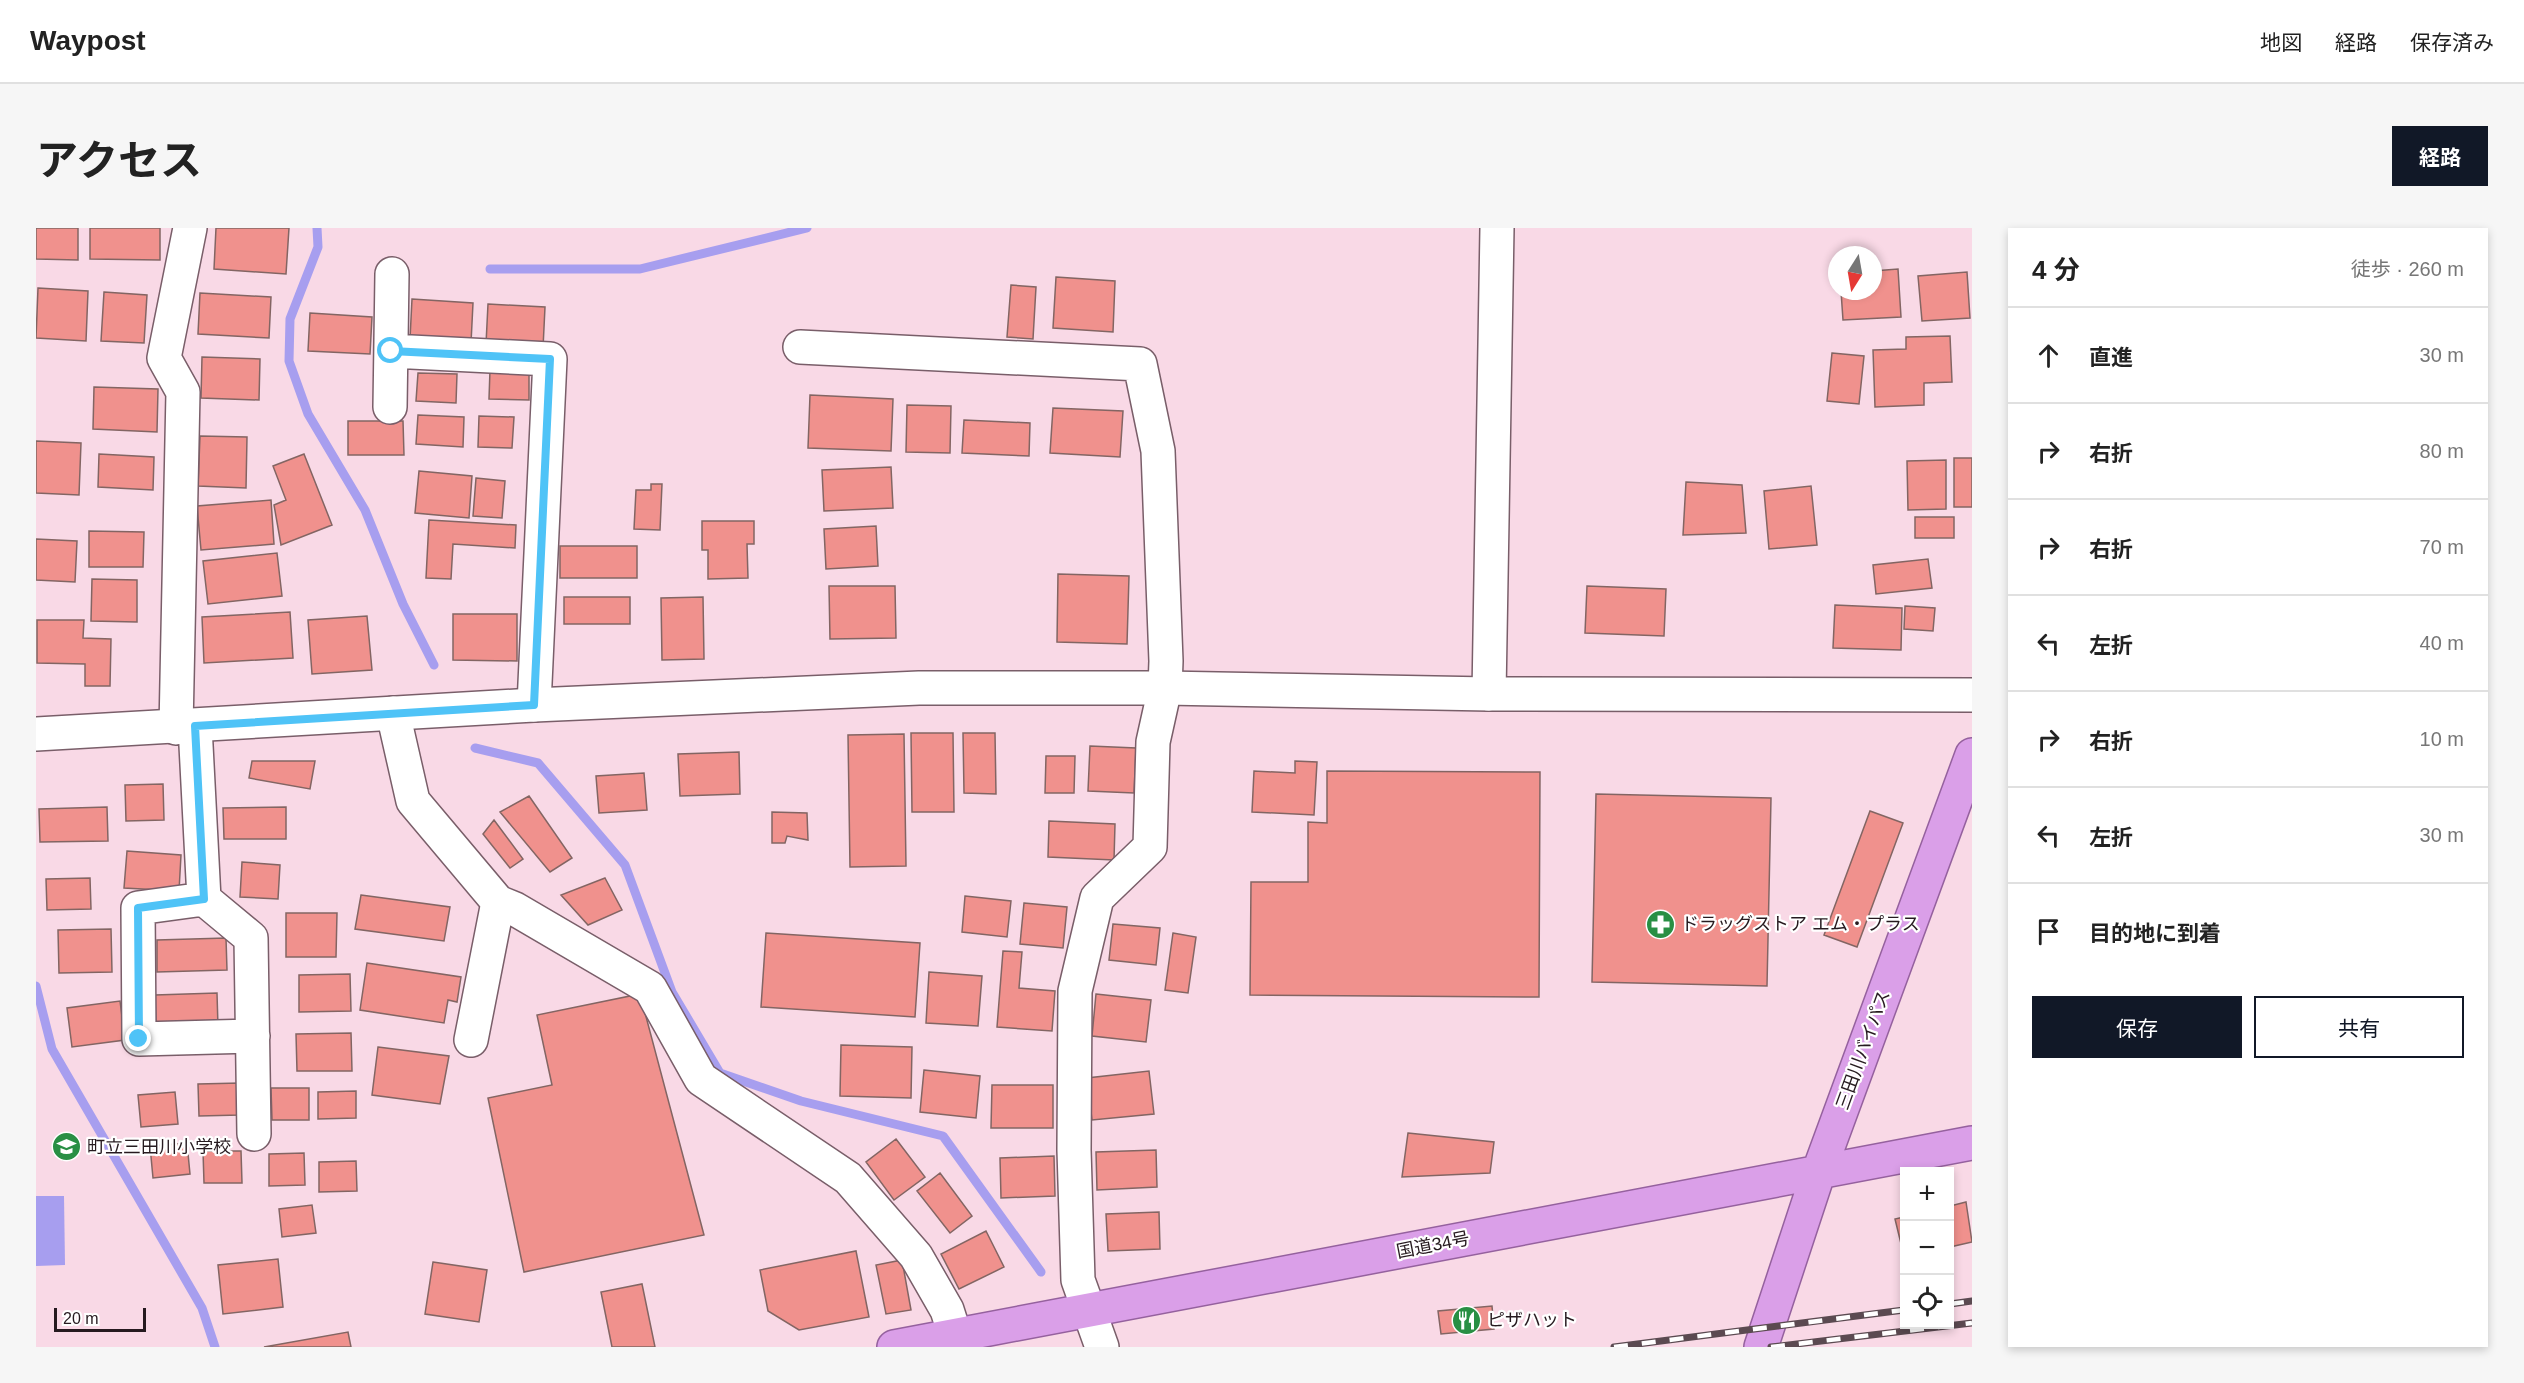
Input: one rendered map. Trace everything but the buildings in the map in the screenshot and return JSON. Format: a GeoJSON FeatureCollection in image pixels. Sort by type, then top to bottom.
{"type":"FeatureCollection","features":[{"type":"Feature","properties":{"kind":"highway","name":"三田川バイパス"},"geometry":{"type":"LineString","coordinates":[[1761,1347],[1819,1171],[1972,754]]}},
{"type":"Feature","properties":{"kind":"highway","name":"国道34号"},"geometry":{"type":"LineString","coordinates":[[894,1347],[1972,1143]]}},
{"type":"Feature","properties":{"kind":"street"},"geometry":{"type":"LineString","coordinates":[[190,228],[164,358],[183,392],[185,727],[204,899],[250,938],[254,1134]]}},
{"type":"Feature","properties":{"kind":"street"},"geometry":{"type":"LineString","coordinates":[[1489,694],[1497,228]]}},
{"type":"Feature","properties":{"kind":"street"},"geometry":{"type":"LineString","coordinates":[[390,407],[392,274]]}},
{"type":"Feature","properties":{"kind":"street"},"geometry":{"type":"LineString","coordinates":[[800,347],[1140,364],[1158,451],[1166,661],[1165,688],[1153,742],[1150,847],[1097,898],[1075,992],[1074,1150],[1078,1280],[1102,1347]]}},
{"type":"Feature","properties":{"kind":"street"},"geometry":{"type":"LineString","coordinates":[[391,351],[550,359],[534,705]]}},
{"type":"Feature","properties":{"kind":"street"},"geometry":{"type":"LineString","coordinates":[[36,734],[534,705],[919,688],[1165,688],[1489,694],[1972,695]]}},
{"type":"Feature","properties":{"kind":"street"},"geometry":{"type":"LineString","coordinates":[[393,713],[412,801],[498,902],[515,909],[650,988],[702,1079],[848,1178],[916,1256],[947,1310],[956,1335]]}},
{"type":"Feature","properties":{"kind":"street"},"geometry":{"type":"LineString","coordinates":[[204,899],[138,908],[139,1039],[253,1036]]}},
{"type":"Feature","properties":{"kind":"street"},"geometry":{"type":"LineString","coordinates":[[471,1040],[498,902]]}},
{"type":"Feature","properties":{"kind":"shaded area"},"geometry":{"type":"Polygon","coordinates":[[[36,1196],[64,1196],[65,1265],[36,1266],[36,1196]]]}},
{"type":"Feature","properties":{"kind":"waterway"},"geometry":{"type":"LineString","coordinates":[[317,228],[318,247],[290,319],[289,361],[308,414],[365,510],[403,604],[434,665]]}},
{"type":"Feature","properties":{"kind":"waterway"},"geometry":{"type":"LineString","coordinates":[[490,269],[640,269],[807,228]]}},
{"type":"Feature","properties":{"kind":"waterway"},"geometry":{"type":"LineString","coordinates":[[475,748],[538,763],[625,865],[672,992],[720,1073],[801,1101],[943,1136],[1041,1272]]}},
{"type":"Feature","properties":{"kind":"waterway"},"geometry":{"type":"LineString","coordinates":[[36,986],[52,1049],[202,1308],[215,1347]]}},
{"type":"Feature","properties":{"kind":"railway"},"geometry":{"type":"LineString","coordinates":[[1954,1303],[1972,1301]]}},
{"type":"Feature","properties":{"kind":"railway"},"geometry":{"type":"LineString","coordinates":[[1614,1347],[1900,1311]]}},
{"type":"Feature","properties":{"kind":"railway"},"geometry":{"type":"LineString","coordinates":[[1771,1347],[1972,1323]]}},
{"type":"Feature","properties":{"kind":"place","name":"ドラッグストア エム・プラス"},"geometry":{"type":"Point","coordinates":[1660,924]}},
{"type":"Feature","properties":{"kind":"place","name":"町立三田川小学校"},"geometry":{"type":"Point","coordinates":[66,1147]}},
{"type":"Feature","properties":{"kind":"place","name":"ピザハット"},"geometry":{"type":"Point","coordinates":[1466,1320]}},
{"type":"Feature","properties":{"kind":"route"},"geometry":{"type":"LineString","coordinates":[[139,1039],[138,908],[204,899],[195,726],[534,705],[550,359],[391,351]]}}]}
